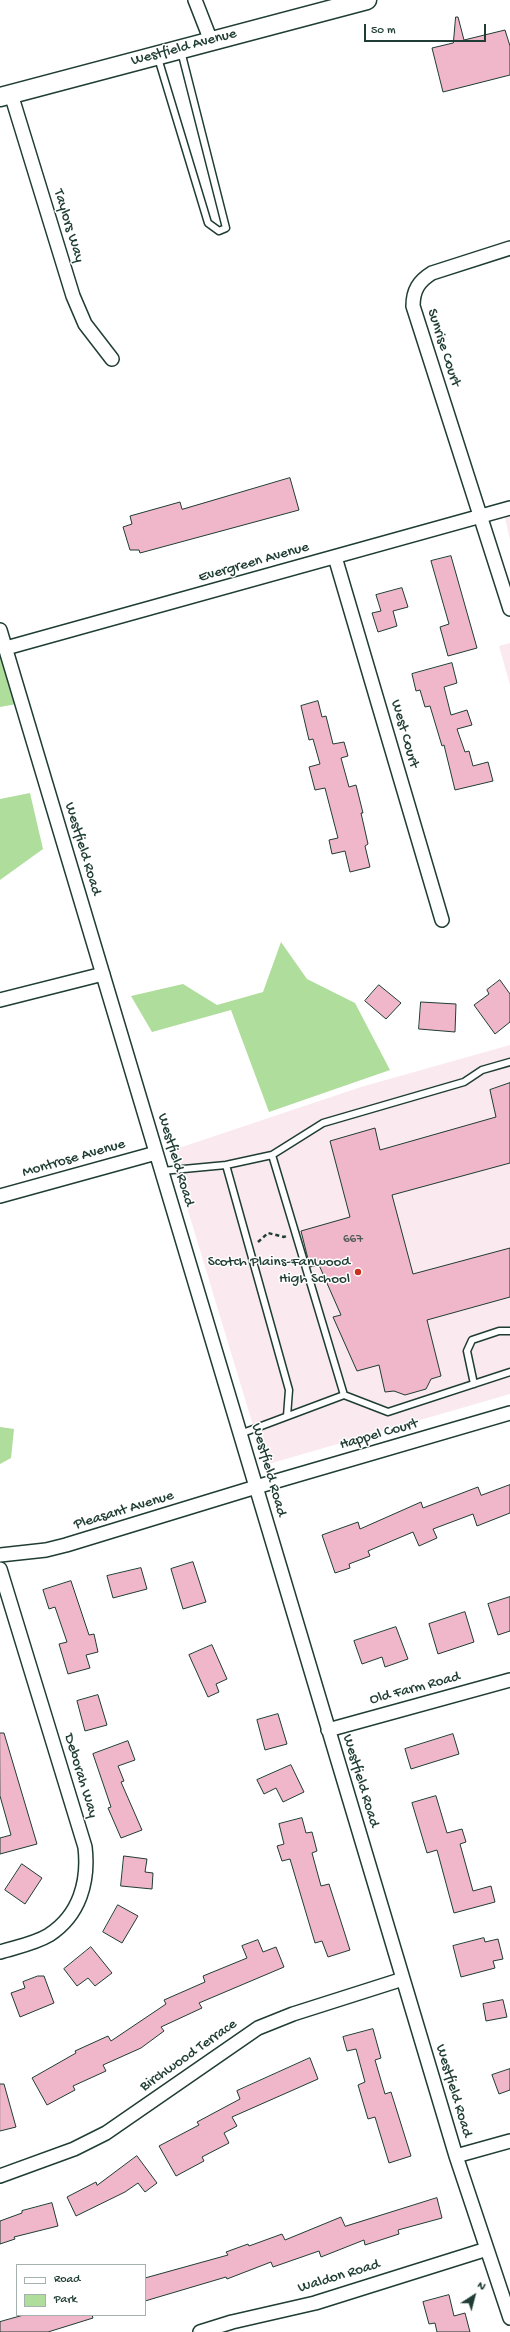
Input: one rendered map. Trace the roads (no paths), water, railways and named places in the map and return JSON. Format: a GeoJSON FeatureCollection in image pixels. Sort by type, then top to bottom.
{"type":"FeatureCollection","features":[{"type":"Feature","properties":{"kind":"street"},"geometry":{"type":"LineString","coordinates":[[195,0],[211,41]]}},
{"type":"Feature","properties":{"kind":"street","name":"Westfield Avenue"},"geometry":{"type":"LineString","coordinates":[[6,95],[367,0]]}},
{"type":"Feature","properties":{"kind":"street","name":"Taylors Way"},"geometry":{"type":"LineString","coordinates":[[6,95],[73,296],[85,324],[112,359]]}},
{"type":"Feature","properties":{"kind":"street","name":"Sunrise Court"},"geometry":{"type":"LineString","coordinates":[[510,248],[432,273],[424,278],[413,296],[415,316],[510,609]]}},
{"type":"Feature","properties":{"kind":"street","name":"Evergreen Avenue"},"geometry":{"type":"LineString","coordinates":[[6,648],[510,508]]}},
{"type":"Feature","properties":{"kind":"street","name":"West Court"},"geometry":{"type":"LineString","coordinates":[[335,557],[442,920]]}},
{"type":"Feature","properties":{"kind":"street","name":"Westfield Road"},"geometry":{"type":"LineString","coordinates":[[0,630],[456,2156],[487,2249],[506,2292],[510,2318]]}},
{"type":"Feature","properties":{"kind":"street"},"geometry":{"type":"LineString","coordinates":[[0,1000],[103,974]]}},
{"type":"Feature","properties":{"kind":"street","name":"Montrose Avenue"},"geometry":{"type":"LineString","coordinates":[[0,1196],[156,1153]]}},
{"type":"Feature","properties":{"kind":"street","name":"Happel Court"},"geometry":{"type":"LineString","coordinates":[[256,1487],[510,1413]]}},
{"type":"Feature","properties":{"kind":"street","name":"Pleasant Avenue"},"geometry":{"type":"LineString","coordinates":[[0,1555],[39,1551],[66,1545],[256,1487]]}},
{"type":"Feature","properties":{"kind":"street","name":"Deborah Way"},"geometry":{"type":"LineString","coordinates":[[0,1569],[85,1847],[87,1863],[86,1880],[81,1896],[73,1911],[62,1924],[49,1935],[34,1942],[0,1952]]}},
{"type":"Feature","properties":{"kind":"street","name":"Old Farm Road"},"geometry":{"type":"LineString","coordinates":[[328,1730],[510,1680]]}},
{"type":"Feature","properties":{"kind":"street","name":"Birchwood Terrace"},"geometry":{"type":"LineString","coordinates":[[0,2176],[74,2149],[106,2133],[258,2028],[293,2014],[403,1979]]}},
{"type":"Feature","properties":{"kind":"street"},"geometry":{"type":"LineString","coordinates":[[456,2156],[510,2141]]}},
{"type":"Feature","properties":{"kind":"street","name":"Waldon Road"},"geometry":{"type":"LineString","coordinates":[[200,2332],[232,2322],[315,2303],[487,2249]]}},
{"type":"Feature","properties":{"kind":"lane"},"geometry":{"type":"LineString","coordinates":[[157,55],[208,223],[219,231],[226,228],[180,49]]}},
{"type":"Feature","properties":{"kind":"lane"},"geometry":{"type":"LineString","coordinates":[[162,1171],[226,1165],[272,1155],[323,1123],[464,1082],[482,1070],[510,1062]]}},
{"type":"Feature","properties":{"kind":"lane"},"geometry":{"type":"LineString","coordinates":[[272,1155],[344,1395]]}},
{"type":"Feature","properties":{"kind":"lane"},"geometry":{"type":"LineString","coordinates":[[226,1165],[289,1390],[287,1416]]}},
{"type":"Feature","properties":{"kind":"lane"},"geometry":{"type":"LineString","coordinates":[[474,1384],[467,1351],[472,1340],[499,1331],[510,1331]]}},
{"type":"Feature","properties":{"kind":"lane"},"geometry":{"type":"LineString","coordinates":[[240,1434],[344,1395],[388,1412],[510,1372]]}},
{"type":"Feature","properties":{"kind":"place","name":"Scotch Plains-Fanwood High School"},"geometry":{"type":"Point","coordinates":[358,1272]}}]}
